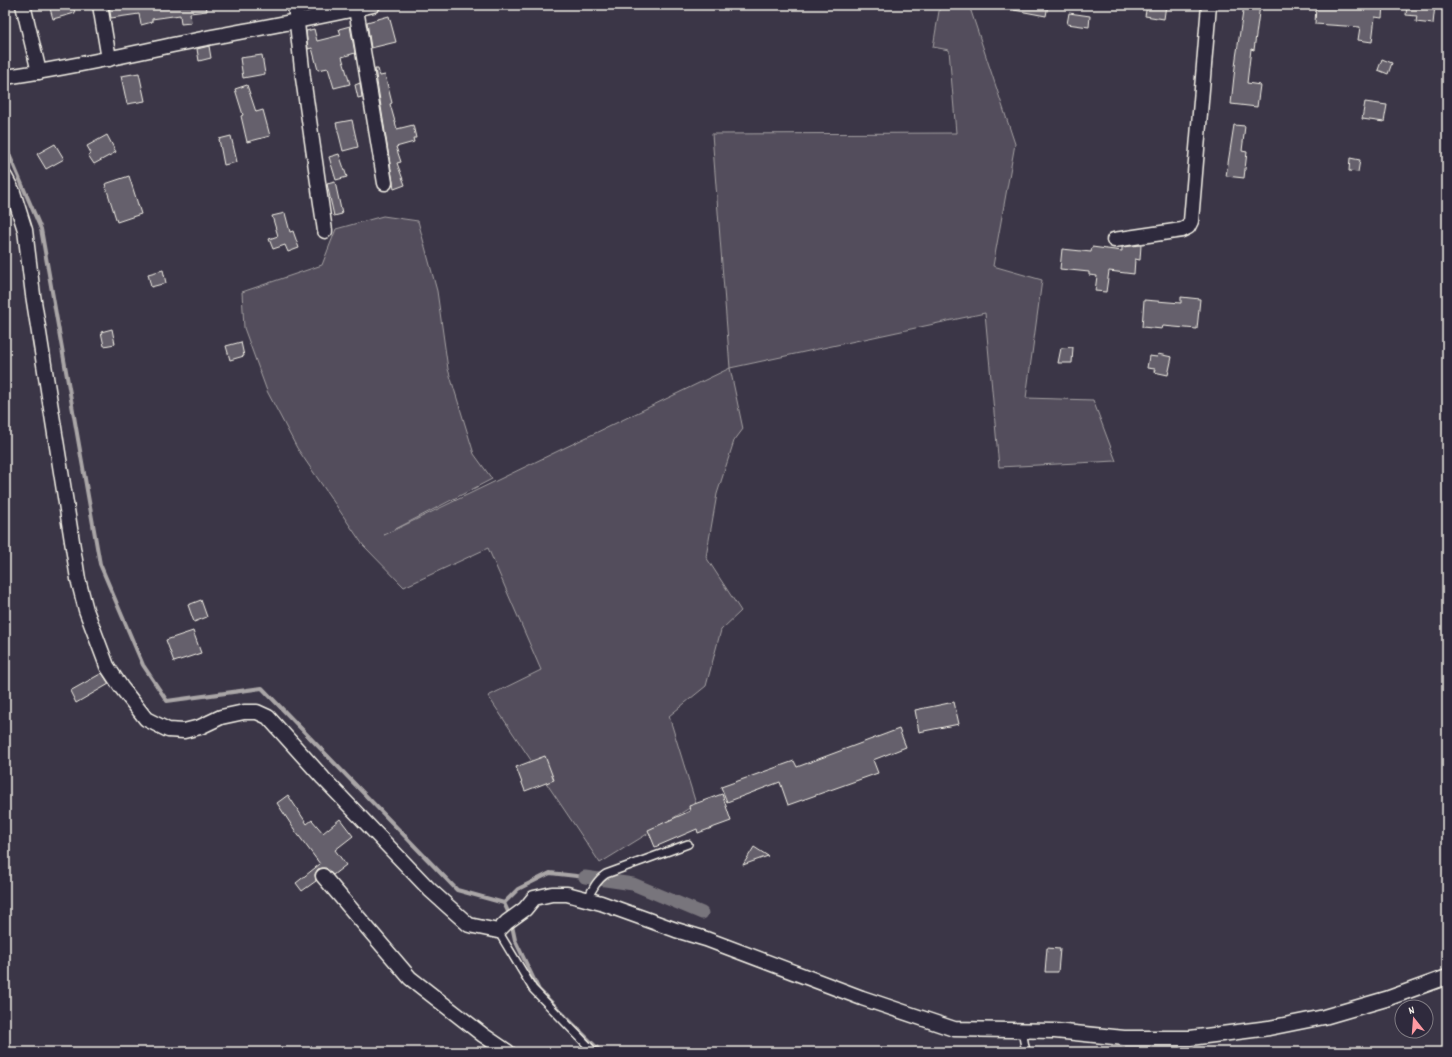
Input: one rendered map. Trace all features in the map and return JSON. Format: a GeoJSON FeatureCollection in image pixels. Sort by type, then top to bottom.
{"type":"FeatureCollection","features":[{"type":"Feature","properties":{"kind":"street"},"geometry":{"type":"LineString","coordinates":[[23,5],[39,72]]}},
{"type":"Feature","properties":{"kind":"street"},"geometry":{"type":"LineString","coordinates":[[100,5],[109,59]]}},
{"type":"Feature","properties":{"kind":"street"},"geometry":{"type":"LineString","coordinates":[[296,5],[303,78],[324,231]]}},
{"type":"Feature","properties":{"kind":"street"},"geometry":{"type":"LineString","coordinates":[[5,77],[109,59],[373,5]]}},
{"type":"Feature","properties":{"kind":"street"},"geometry":{"type":"LineString","coordinates":[[1114,240],[1182,230],[1188,226],[1191,221],[1209,5]]}},
{"type":"Feature","properties":{"kind":"street"},"geometry":{"type":"LineString","coordinates":[[356,9],[385,183]]}},
{"type":"Feature","properties":{"kind":"street"},"geometry":{"type":"LineString","coordinates":[[5,177],[13,192],[25,230],[33,295],[78,579],[86,610],[107,666],[121,687],[146,718],[168,730],[184,731],[200,727],[221,717],[244,712],[257,712],[268,718],[430,890],[469,925],[502,926],[524,910],[534,898],[552,894],[567,894],[589,897],[676,930],[706,939],[862,998],[954,1029],[1055,1031],[1124,1038],[1190,1038],[1270,1028],[1324,1017],[1386,999],[1447,977]]}},
{"type":"Feature","properties":{"kind":"street"},"geometry":{"type":"LineString","coordinates":[[323,876],[410,978],[477,1031],[508,1052]]}},
{"type":"Feature","properties":{"kind":"lane"},"geometry":{"type":"LineString","coordinates":[[589,897],[600,878],[606,874],[688,844]]}},
{"type":"Feature","properties":{"kind":"lane"},"geometry":{"type":"LineString","coordinates":[[502,926],[533,989],[594,1052]]}},
{"type":"Feature","properties":{"kind":"lane"},"geometry":{"type":"LineString","coordinates":[[1022,1031],[1026,1052]]}},
{"type":"Feature","properties":{"kind":"shaded area"},"geometry":{"type":"Polygon","coordinates":[[[940,5],[969,5],[1015,144],[993,266],[1042,280],[1026,398],[1093,400],[1116,461],[999,467],[985,313],[730,368],[712,134],[956,133],[949,50],[933,47],[940,5]]]}},
{"type":"Feature","properties":{"kind":"shaded area"},"geometry":{"type":"Polygon","coordinates":[[[383,216],[418,221],[437,291],[448,369],[474,454],[492,479],[384,535],[730,368],[743,429],[734,441],[717,494],[706,557],[741,611],[721,630],[706,686],[669,716],[696,804],[600,863],[488,696],[541,670],[488,548],[404,587],[363,545],[297,448],[267,391],[244,328],[242,292],[322,265],[336,229],[383,216]]]}},
{"type":"Feature","properties":{"kind":"building"},"geometry":{"type":"Polygon","coordinates":[[[49,5],[73,5],[75,13],[53,19],[49,5]]]}},
{"type":"Feature","properties":{"kind":"building"},"geometry":{"type":"Polygon","coordinates":[[[109,5],[206,5],[207,11],[190,13],[191,23],[181,24],[180,15],[152,19],[152,22],[141,25],[139,14],[111,18],[109,5]]]}},
{"type":"Feature","properties":{"kind":"building"},"geometry":{"type":"Polygon","coordinates":[[[1014,5],[1048,5],[1046,16],[1014,10],[1014,5]]]}},
{"type":"Feature","properties":{"kind":"building"},"geometry":{"type":"Polygon","coordinates":[[[1147,5],[1166,5],[1164,19],[1145,16],[1147,5]]]}},
{"type":"Feature","properties":{"kind":"building"},"geometry":{"type":"Polygon","coordinates":[[[1244,5],[1260,5],[1254,50],[1251,49],[1247,83],[1260,85],[1257,107],[1231,104],[1244,5]]]}},
{"type":"Feature","properties":{"kind":"building"},"geometry":{"type":"Polygon","coordinates":[[[1316,5],[1383,5],[1382,18],[1375,17],[1372,42],[1358,40],[1360,27],[1315,24],[1316,5]]]}},
{"type":"Feature","properties":{"kind":"building"},"geometry":{"type":"Polygon","coordinates":[[[1407,5],[1435,5],[1433,24],[1416,22],[1417,16],[1406,15],[1407,5]]]}},
{"type":"Feature","properties":{"kind":"building"},"geometry":{"type":"Polygon","coordinates":[[[1069,13],[1090,16],[1089,27],[1067,24],[1069,13]]]}},
{"type":"Feature","properties":{"kind":"building"},"geometry":{"type":"Polygon","coordinates":[[[389,16],[396,42],[371,48],[367,22],[389,16]]]}},
{"type":"Feature","properties":{"kind":"building"},"geometry":{"type":"Polygon","coordinates":[[[350,26],[355,53],[342,57],[350,84],[334,88],[328,68],[318,70],[312,48],[308,49],[306,31],[314,29],[317,41],[341,35],[339,29],[350,26]]]}},
{"type":"Feature","properties":{"kind":"building"},"geometry":{"type":"Polygon","coordinates":[[[209,46],[211,58],[199,61],[197,49],[209,46]]]}},
{"type":"Feature","properties":{"kind":"building"},"geometry":{"type":"Polygon","coordinates":[[[262,55],[265,74],[243,78],[240,58],[262,55]]]}},
{"type":"Feature","properties":{"kind":"building"},"geometry":{"type":"Polygon","coordinates":[[[1382,59],[1392,63],[1388,74],[1378,70],[1382,59]]]}},
{"type":"Feature","properties":{"kind":"building"},"geometry":{"type":"Polygon","coordinates":[[[375,69],[378,69],[380,76],[385,75],[392,103],[390,104],[397,129],[413,125],[416,138],[413,138],[414,142],[396,147],[401,162],[397,163],[405,185],[394,189],[375,69]]]}},
{"type":"Feature","properties":{"kind":"building"},"geometry":{"type":"Polygon","coordinates":[[[139,73],[145,101],[127,104],[121,76],[139,73]]]}},
{"type":"Feature","properties":{"kind":"building"},"geometry":{"type":"Polygon","coordinates":[[[360,83],[362,97],[358,98],[355,85],[360,83]]]}},
{"type":"Feature","properties":{"kind":"building"},"geometry":{"type":"Polygon","coordinates":[[[247,85],[256,112],[263,110],[270,136],[247,142],[241,116],[243,115],[235,89],[247,85]]]}},
{"type":"Feature","properties":{"kind":"building"},"geometry":{"type":"Polygon","coordinates":[[[1365,102],[1387,105],[1384,122],[1362,119],[1365,102]]]}},
{"type":"Feature","properties":{"kind":"building"},"geometry":{"type":"Polygon","coordinates":[[[352,120],[358,147],[343,151],[336,123],[352,120]]]}},
{"type":"Feature","properties":{"kind":"building"},"geometry":{"type":"Polygon","coordinates":[[[1234,125],[1245,126],[1242,151],[1247,152],[1244,178],[1226,176],[1234,125]]]}},
{"type":"Feature","properties":{"kind":"building"},"geometry":{"type":"Polygon","coordinates":[[[107,135],[116,152],[94,164],[88,155],[91,153],[87,146],[107,135]]]}},
{"type":"Feature","properties":{"kind":"building"},"geometry":{"type":"Polygon","coordinates":[[[231,136],[237,162],[224,165],[219,139],[231,136]]]}},
{"type":"Feature","properties":{"kind":"building"},"geometry":{"type":"Polygon","coordinates":[[[55,144],[64,159],[46,169],[37,154],[55,144]]]}},
{"type":"Feature","properties":{"kind":"building"},"geometry":{"type":"Polygon","coordinates":[[[339,154],[347,177],[336,180],[329,157],[339,154]]]}},
{"type":"Feature","properties":{"kind":"building"},"geometry":{"type":"Polygon","coordinates":[[[1350,158],[1360,160],[1358,172],[1349,171],[1350,158]]]}},
{"type":"Feature","properties":{"kind":"building"},"geometry":{"type":"Polygon","coordinates":[[[129,176],[141,214],[117,222],[105,184],[129,176]]]}},
{"type":"Feature","properties":{"kind":"building"},"geometry":{"type":"Polygon","coordinates":[[[335,182],[342,214],[334,216],[327,184],[335,182]]]}},
{"type":"Feature","properties":{"kind":"building"},"geometry":{"type":"Polygon","coordinates":[[[285,213],[290,232],[293,231],[299,248],[288,252],[285,245],[273,249],[269,239],[278,236],[272,216],[285,213]]]}},
{"type":"Feature","properties":{"kind":"building"},"geometry":{"type":"Polygon","coordinates":[[[1141,245],[1140,260],[1135,259],[1134,274],[1109,271],[1106,292],[1095,291],[1097,276],[1089,275],[1089,272],[1060,269],[1062,249],[1091,252],[1092,247],[1122,251],[1122,247],[1141,245]]]}},
{"type":"Feature","properties":{"kind":"building"},"geometry":{"type":"Polygon","coordinates":[[[163,270],[166,283],[151,287],[148,274],[163,270]]]}},
{"type":"Feature","properties":{"kind":"building"},"geometry":{"type":"Polygon","coordinates":[[[1181,297],[1200,299],[1197,329],[1163,326],[1162,329],[1142,327],[1144,300],[1181,303],[1181,297]]]}},
{"type":"Feature","properties":{"kind":"building"},"geometry":{"type":"Polygon","coordinates":[[[112,329],[115,344],[104,346],[101,332],[112,329]]]}},
{"type":"Feature","properties":{"kind":"building"},"geometry":{"type":"Polygon","coordinates":[[[241,342],[244,356],[230,360],[226,346],[241,342]]]}},
{"type":"Feature","properties":{"kind":"building"},"geometry":{"type":"Polygon","coordinates":[[[1073,347],[1072,363],[1058,363],[1061,348],[1073,347]]]}},
{"type":"Feature","properties":{"kind":"building"},"geometry":{"type":"Polygon","coordinates":[[[1158,354],[1172,357],[1168,375],[1154,372],[1155,369],[1147,368],[1149,356],[1157,357],[1158,354]]]}},
{"type":"Feature","properties":{"kind":"building"},"geometry":{"type":"Polygon","coordinates":[[[201,600],[207,617],[194,622],[188,605],[201,600]]]}},
{"type":"Feature","properties":{"kind":"building"},"geometry":{"type":"Polygon","coordinates":[[[193,631],[201,653],[174,662],[166,640],[193,631]]]}},
{"type":"Feature","properties":{"kind":"building"},"geometry":{"type":"Polygon","coordinates":[[[102,673],[109,684],[76,703],[70,691],[102,673]]]}},
{"type":"Feature","properties":{"kind":"building"},"geometry":{"type":"Polygon","coordinates":[[[954,702],[959,724],[919,732],[915,710],[954,702]]]}},
{"type":"Feature","properties":{"kind":"building"},"geometry":{"type":"Polygon","coordinates":[[[899,729],[906,747],[873,760],[878,773],[788,805],[780,782],[727,802],[721,787],[794,761],[797,767],[899,729]]]}},
{"type":"Feature","properties":{"kind":"building"},"geometry":{"type":"Polygon","coordinates":[[[545,756],[554,780],[525,791],[516,767],[545,756]]]}},
{"type":"Feature","properties":{"kind":"building"},"geometry":{"type":"Polygon","coordinates":[[[722,794],[731,821],[698,833],[697,829],[655,847],[648,830],[690,811],[689,806],[722,794]]]}},
{"type":"Feature","properties":{"kind":"building"},"geometry":{"type":"Polygon","coordinates":[[[288,795],[307,824],[312,820],[323,833],[340,819],[353,836],[335,850],[346,865],[333,875],[326,868],[318,869],[315,874],[316,881],[302,891],[296,883],[320,864],[277,803],[288,795]]]}},
{"type":"Feature","properties":{"kind":"building"},"geometry":{"type":"Polygon","coordinates":[[[754,847],[768,856],[743,865],[754,847]]]}},
{"type":"Feature","properties":{"kind":"building"},"geometry":{"type":"Polygon","coordinates":[[[1047,948],[1060,949],[1058,972],[1045,972],[1047,948]]]}},
{"type":"Feature","properties":{"kind":"waterway"},"geometry":{"type":"LineString","coordinates":[[5,145],[41,229],[100,564],[143,665],[167,701],[262,688],[457,890],[504,903],[518,889],[550,873],[585,877]]}},
{"type":"Feature","properties":{"kind":"waterway"},"geometry":{"type":"LineString","coordinates":[[585,877],[633,884],[702,913]]}},
{"type":"Feature","properties":{"kind":"waterway"},"geometry":{"type":"LineString","coordinates":[[504,903],[510,916],[515,940],[539,990],[601,1052]]}}]}
